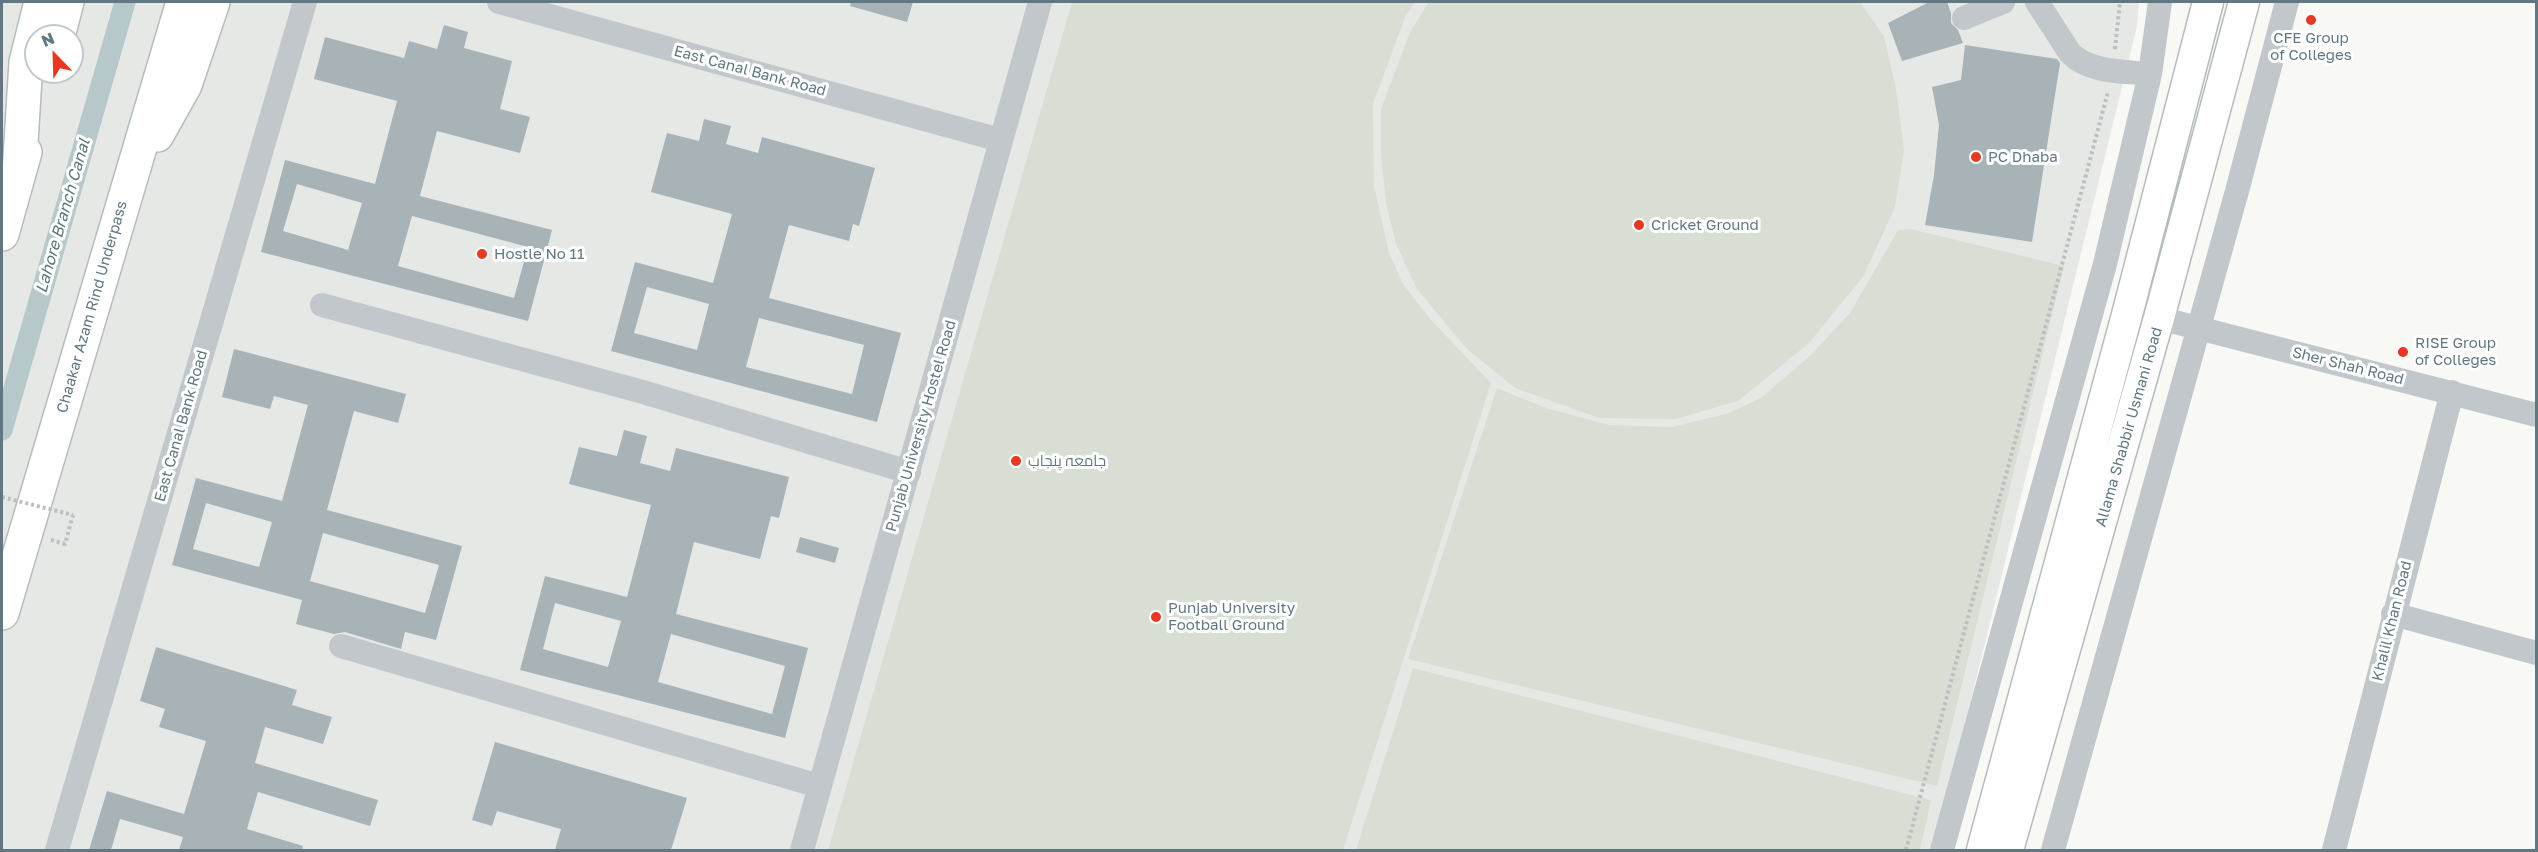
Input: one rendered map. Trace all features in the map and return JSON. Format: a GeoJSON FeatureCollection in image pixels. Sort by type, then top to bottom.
{"type":"FeatureCollection","features":[{"type":"Feature","properties":{"kind":"highway"},"geometry":{"type":"LineString","coordinates":[[18,174],[26,62],[40,2]]}},
{"type":"Feature","properties":{"kind":"highway"},"geometry":{"type":"LineString","coordinates":[[61,24],[67,2]]}},
{"type":"Feature","properties":{"kind":"highway","name":"Chaakar Azam Rind Underpass"},"geometry":{"type":"LineString","coordinates":[[2,613],[87,330],[125,191],[183,2]]}},
{"type":"Feature","properties":{"kind":"highway"},"geometry":{"type":"LineString","coordinates":[[125,191],[185,85],[213,2]]}},
{"type":"Feature","properties":{"kind":"highway"},"geometry":{"type":"LineString","coordinates":[[2,234],[44,84]]}},
{"type":"Feature","properties":{"kind":"main road","name":"Allama Shabbir Usmani Road"},"geometry":{"type":"LineString","coordinates":[[1982,850],[2128,311],[2208,2]]}},
{"type":"Feature","properties":{"kind":"main road","name":"Allama Shabbir Usmani Road"},"geometry":{"type":"LineString","coordinates":[[2008,850],[2159,318],[2244,2]]}},
{"type":"Feature","properties":{"kind":"street","name":"East Canal Bank Road"},"geometry":{"type":"LineString","coordinates":[[57,850],[305,2]]}},
{"type":"Feature","properties":{"kind":"street","name":"East Canal Bank Road"},"geometry":{"type":"LineString","coordinates":[[505,2],[1000,140]]}},
{"type":"Feature","properties":{"kind":"street","name":"Punjab University Hostel Road"},"geometry":{"type":"LineString","coordinates":[[802,850],[1040,2]]}},
{"type":"Feature","properties":{"kind":"street"},"geometry":{"type":"LineString","coordinates":[[1964,18],[2002,2]]}},
{"type":"Feature","properties":{"kind":"street"},"geometry":{"type":"LineString","coordinates":[[2037,2],[2077,60],[2088,65],[2113,70],[2150,74]]}},
{"type":"Feature","properties":{"kind":"street"},"geometry":{"type":"LineString","coordinates":[[1942,850],[2105,264],[2150,74],[2160,2]]}},
{"type":"Feature","properties":{"kind":"street"},"geometry":{"type":"LineString","coordinates":[[2053,850],[2237,191],[2287,2]]}},
{"type":"Feature","properties":{"kind":"street"},"geometry":{"type":"LineString","coordinates":[[322,304],[643,392],[909,472]]}},
{"type":"Feature","properties":{"kind":"street","name":"Sher Shah Road"},"geometry":{"type":"LineString","coordinates":[[2159,318],[2198,330],[2452,392],[2536,415]]}},
{"type":"Feature","properties":{"kind":"street","name":"Khalil Khan Road"},"geometry":{"type":"LineString","coordinates":[[2334,850],[2452,392]]}},
{"type":"Feature","properties":{"kind":"street"},"geometry":{"type":"LineString","coordinates":[[2393,614],[2536,653]]}},
{"type":"Feature","properties":{"kind":"street"},"geometry":{"type":"LineString","coordinates":[[340,646],[819,786]]}},
{"type":"Feature","properties":{"kind":"path"},"geometry":{"type":"LineString","coordinates":[[1906,850],[2113,70],[2120,2]]}},
{"type":"Feature","properties":{"kind":"path"},"geometry":{"type":"LineString","coordinates":[[2,497],[73,515],[65,544]]}},
{"type":"Feature","properties":{"kind":"shaded area","name":"جامعہ پنجاب"},"geometry":{"type":"Polygon","coordinates":[[[2,2],[2139,2],[2137,26],[1934,850],[2,850],[2,2]]]}},
{"type":"Feature","properties":{"kind":"shaded area","name":"Punjab University Football Ground"},"geometry":{"type":"Polygon","coordinates":[[[1072,2],[1415,2],[1406,15],[1373,104],[1374,186],[1389,253],[1403,284],[1431,320],[1491,383],[1343,850],[828,850],[1072,2]]]}},
{"type":"Feature","properties":{"kind":"shaded area","name":"Cricket Ground"},"geometry":{"type":"Polygon","coordinates":[[[1429,2],[1860,2],[1884,36],[1896,89],[1904,150],[1895,207],[1863,277],[1808,344],[1738,401],[1676,419],[1599,418],[1515,388],[1467,349],[1417,289],[1396,244],[1386,203],[1381,155],[1381,109],[1410,32],[1429,2]]]}},
{"type":"Feature","properties":{"kind":"shaded area"},"geometry":{"type":"Polygon","coordinates":[[[1911,229],[2064,266],[1937,786],[1408,659],[1497,388],[1546,408],[1609,425],[1672,427],[1726,414],[1761,398],[1811,355],[1850,313],[1898,230],[1911,229]]]}},
{"type":"Feature","properties":{"kind":"shaded area"},"geometry":{"type":"Polygon","coordinates":[[[1413,668],[1931,800],[1920,850],[1356,850],[1413,668]]]}},
{"type":"Feature","properties":{"kind":"building"},"geometry":{"type":"Polygon","coordinates":[[[851,2],[913,2],[907,22],[850,6],[851,2]]]}},
{"type":"Feature","properties":{"kind":"building"},"geometry":{"type":"Polygon","coordinates":[[[1929,2],[1947,2],[1951,13],[1951,23],[1958,30],[1963,43],[1902,61],[1888,23],[1929,2]]]}},
{"type":"Feature","properties":{"kind":"building"},"geometry":{"type":"Polygon","coordinates":[[[444,25],[468,32],[464,48],[512,61],[500,109],[530,117],[520,153],[437,131],[420,196],[552,230],[528,321],[261,252],[285,160],[375,184],[397,101],[314,79],[325,37],[404,58],[409,41],[437,49],[444,25]],[[297,184],[283,231],[348,250],[362,203],[297,184]],[[412,216],[398,266],[514,298],[528,247],[412,216]]]}},
{"type":"Feature","properties":{"kind":"building"},"geometry":{"type":"Polygon","coordinates":[[[1965,45],[2057,59],[2060,63],[2032,242],[1925,225],[1934,175],[1939,125],[1932,87],[1961,80],[1965,45]]]}},
{"type":"Feature","properties":{"kind":"building"},"geometry":{"type":"Polygon","coordinates":[[[704,119],[731,126],[726,144],[758,153],[762,137],[875,168],[859,226],[853,224],[849,241],[789,225],[769,298],[901,333],[877,422],[611,351],[635,262],[713,283],[732,214],[651,192],[667,133],[699,141],[704,119]],[[647,287],[634,333],[697,350],[709,304],[647,287]],[[759,318],[746,367],[852,394],[864,345],[759,318]]]}},
{"type":"Feature","properties":{"kind":"building"},"geometry":{"type":"Polygon","coordinates":[[[234,349],[406,394],[398,423],[354,411],[327,510],[462,546],[436,640],[405,632],[401,649],[345,632],[334,634],[296,624],[302,600],[172,565],[196,478],[282,501],[308,405],[274,396],[270,409],[222,397],[234,349]],[[206,503],[193,549],[259,567],[272,522],[206,503]],[[323,533],[310,581],[425,613],[439,565],[323,533]]]}},
{"type":"Feature","properties":{"kind":"building"},"geometry":{"type":"Polygon","coordinates":[[[624,430],[647,436],[640,463],[670,471],[676,448],[789,477],[779,518],[771,516],[760,559],[694,542],[676,614],[808,648],[785,738],[520,670],[545,576],[627,597],[651,505],[569,484],[579,447],[617,456],[624,430]],[[555,603],[543,649],[608,667],[621,621],[555,603]],[[671,634],[658,682],[772,714],[785,666],[671,634]]]}},
{"type":"Feature","properties":{"kind":"building"},"geometry":{"type":"Polygon","coordinates":[[[800,537],[839,548],[835,563],[796,552],[800,537]]]}},
{"type":"Feature","properties":{"kind":"building"},"geometry":{"type":"Polygon","coordinates":[[[156,647],[297,690],[292,705],[332,717],[323,744],[265,727],[255,763],[378,800],[370,826],[258,792],[247,829],[303,846],[302,850],[179,850],[183,837],[120,819],[111,850],[89,850],[107,791],[184,814],[206,741],[159,727],[165,709],[140,701],[156,647]]]}},
{"type":"Feature","properties":{"kind":"building"},"geometry":{"type":"Polygon","coordinates":[[[495,742],[687,798],[671,850],[555,850],[561,829],[497,811],[492,826],[472,820],[495,742]]]}},
{"type":"Feature","properties":{"kind":"waterway","name":"Lahore Branch Canal"},"geometry":{"type":"LineString","coordinates":[[2,430],[125,2]]}},
{"type":"Feature","properties":{"kind":"place","name":"CFE Group of Colleges"},"geometry":{"type":"Point","coordinates":[2311,20]}},
{"type":"Feature","properties":{"kind":"place","name":"PC Dhaba"},"geometry":{"type":"Point","coordinates":[1976,157]}},
{"type":"Feature","properties":{"kind":"place","name":"Cricket Ground"},"geometry":{"type":"Point","coordinates":[1639,225]}},
{"type":"Feature","properties":{"kind":"place","name":"Hostle No 11"},"geometry":{"type":"Point","coordinates":[482,254]}},
{"type":"Feature","properties":{"kind":"place","name":"RISE Group of Colleges"},"geometry":{"type":"Point","coordinates":[2403,352]}},
{"type":"Feature","properties":{"kind":"place","name":"جامعہ پنجاب"},"geometry":{"type":"Point","coordinates":[1016,461]}},
{"type":"Feature","properties":{"kind":"place","name":"Punjab University Football Ground"},"geometry":{"type":"Point","coordinates":[1156,617]}}]}
